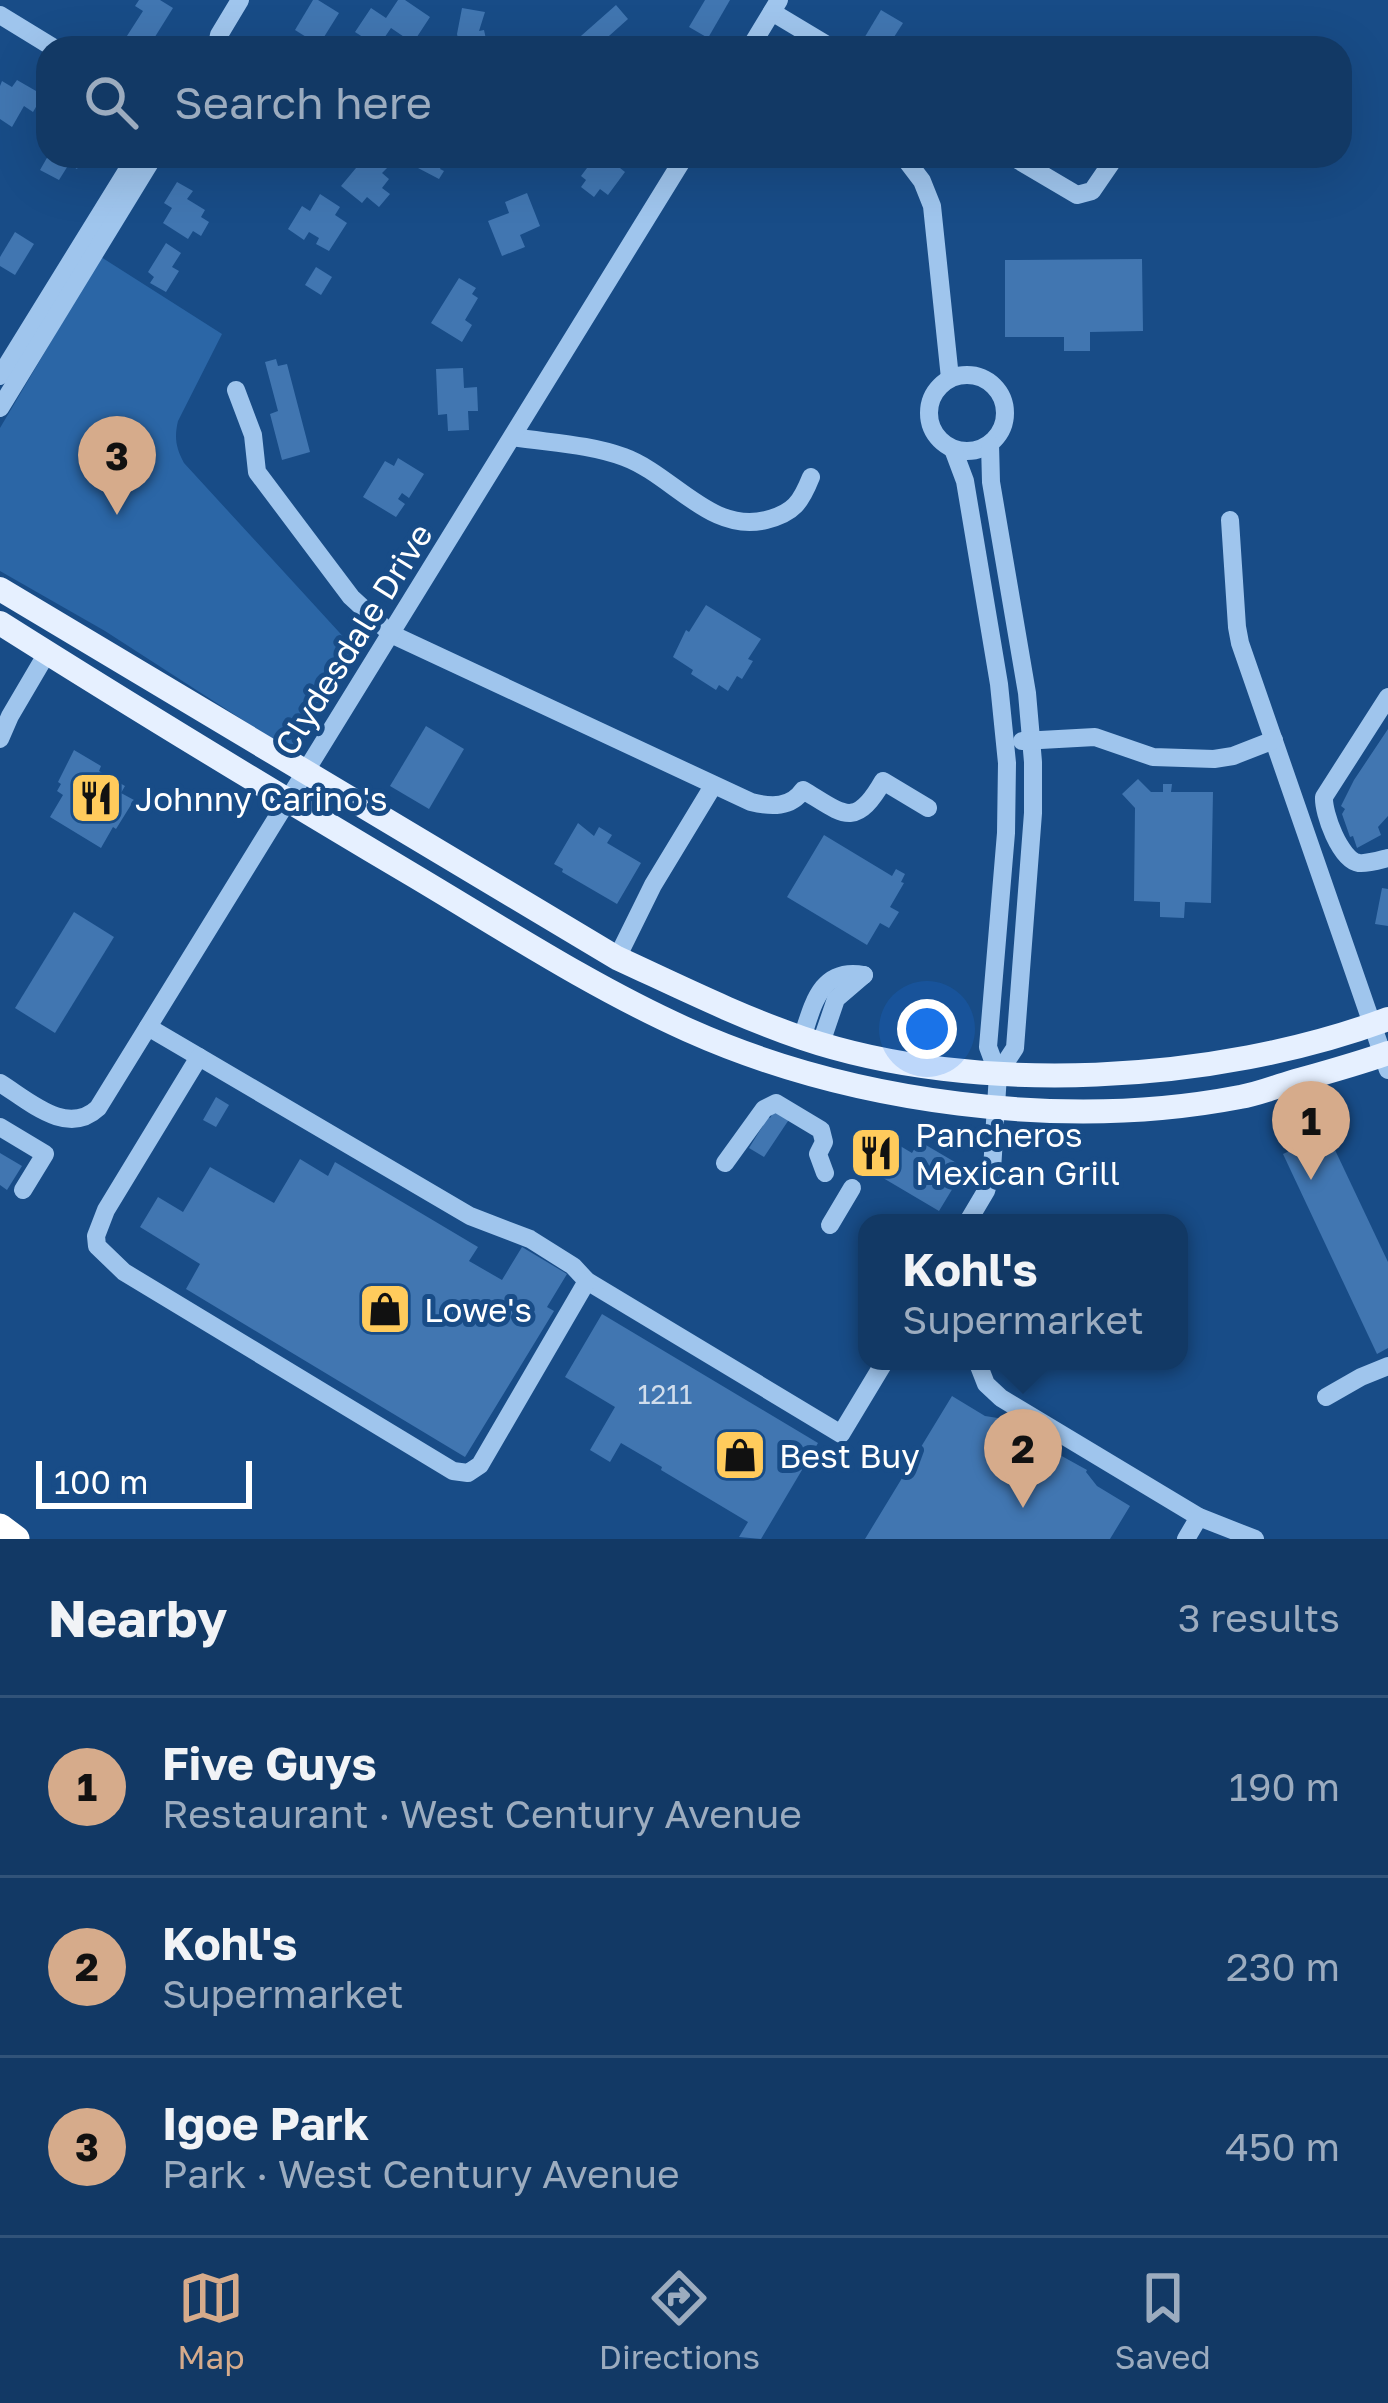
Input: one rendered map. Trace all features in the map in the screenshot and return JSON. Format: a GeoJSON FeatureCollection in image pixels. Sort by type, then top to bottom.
{"type":"FeatureCollection","features":[{"type":"Feature","properties":{"kind":"highway"},"geometry":{"type":"LineString","coordinates":[[0,1527],[16,1539]]}},
{"type":"Feature","properties":{"kind":"main road"},"geometry":{"type":"LineString","coordinates":[[0,589],[617,958],[717,1005],[811,1041],[909,1064],[1037,1076],[1223,1062],[1380,1022]]}},
{"type":"Feature","properties":{"kind":"main road"},"geometry":{"type":"LineString","coordinates":[[0,623],[287,801],[614,994],[686,1029],[767,1060],[919,1097],[996,1106],[1119,1111],[1241,1097],[1386,1059]]}},
{"type":"Feature","properties":{"kind":"street"},"geometry":{"type":"LineString","coordinates":[[218,36],[240,0]]}},
{"type":"Feature","properties":{"kind":"street"},"geometry":{"type":"LineString","coordinates":[[757,36],[776,6],[816,36]]}},
{"type":"Feature","properties":{"kind":"street"},"geometry":{"type":"LineString","coordinates":[[0,15],[36,37]]}},
{"type":"Feature","properties":{"kind":"street"},"geometry":{"type":"LineString","coordinates":[[2,392],[129,168]]}},
{"type":"Feature","properties":{"kind":"street"},"geometry":{"type":"LineString","coordinates":[[2,392],[146,168]]}},
{"type":"Feature","properties":{"kind":"street","name":"Clydesdale Drive"},"geometry":{"type":"LineString","coordinates":[[0,1083],[62,1119],[76,1120],[93,1113],[678,168]]}},
{"type":"Feature","properties":{"kind":"street"},"geometry":{"type":"LineString","coordinates":[[912,168],[932,206],[950,378]]}},
{"type":"Feature","properties":{"kind":"street"},"geometry":{"type":"LineString","coordinates":[[1031,168],[1085,195],[1109,168]]}},
{"type":"Feature","properties":{"kind":"street"},"geometry":{"type":"LineString","coordinates":[[962,375],[986,380],[1003,399],[1004,424],[990,444],[979,450],[953,449],[942,443],[929,421],[928,409],[939,386],[962,375]]}},
{"type":"Feature","properties":{"kind":"street"},"geometry":{"type":"LineString","coordinates":[[236,390],[253,435],[257,472],[351,597],[391,634],[751,802],[791,802],[803,790],[848,814],[867,806],[883,781],[928,808]]}},
{"type":"Feature","properties":{"kind":"street"},"geometry":{"type":"LineString","coordinates":[[513,437],[587,446],[630,459],[717,517],[751,524],[778,517],[800,502],[811,477]]}},
{"type":"Feature","properties":{"kind":"street"},"geometry":{"type":"LineString","coordinates":[[990,444],[991,482],[1024,676],[1033,813],[1015,1048],[998,1074]]}},
{"type":"Feature","properties":{"kind":"street"},"geometry":{"type":"LineString","coordinates":[[953,449],[965,481],[1006,742],[1006,832],[988,1046],[998,1074],[996,1106],[990,1180],[972,1214]]}},
{"type":"Feature","properties":{"kind":"street"},"geometry":{"type":"LineString","coordinates":[[1230,520],[1237,627],[1274,740],[1380,1022],[1386,1059]]}},
{"type":"Feature","properties":{"kind":"street"},"geometry":{"type":"LineString","coordinates":[[0,740],[47,653]]}},
{"type":"Feature","properties":{"kind":"street"},"geometry":{"type":"LineString","coordinates":[[1388,697],[1324,796],[1323,806],[1350,859],[1360,863],[1388,858]]}},
{"type":"Feature","properties":{"kind":"street"},"geometry":{"type":"LineString","coordinates":[[1006,742],[1095,737],[1153,757],[1184,759],[1224,758],[1274,740]]}},
{"type":"Feature","properties":{"kind":"street"},"geometry":{"type":"LineString","coordinates":[[617,958],[653,885],[713,786]]}},
{"type":"Feature","properties":{"kind":"street"},"geometry":{"type":"LineString","coordinates":[[148,1027],[470,1216],[530,1239],[573,1266],[587,1281],[841,1434],[880,1370]]}},
{"type":"Feature","properties":{"kind":"street"},"geometry":{"type":"LineString","coordinates":[[199,1057],[106,1210],[97,1246],[124,1272],[453,1471],[467,1473],[480,1465],[587,1281]]}},
{"type":"Feature","properties":{"kind":"street"},"geometry":{"type":"LineString","coordinates":[[725,1163],[764,1109],[776,1103],[821,1130],[824,1142],[818,1159],[826,1172]]}},
{"type":"Feature","properties":{"kind":"street"},"geometry":{"type":"LineString","coordinates":[[0,1127],[45,1154],[23,1190]]}},
{"type":"Feature","properties":{"kind":"street"},"geometry":{"type":"LineString","coordinates":[[830,1225],[852,1188]]}},
{"type":"Feature","properties":{"kind":"street"},"geometry":{"type":"LineString","coordinates":[[1326,1397],[1388,1366]]}},
{"type":"Feature","properties":{"kind":"street"},"geometry":{"type":"LineString","coordinates":[[981,1370],[986,1384],[1001,1398],[1199,1517],[1255,1539]]}},
{"type":"Feature","properties":{"kind":"street"},"geometry":{"type":"LineString","coordinates":[[1186,1539],[1199,1517]]}},
{"type":"Feature","properties":{"kind":"shaded area"},"geometry":{"type":"Polygon","coordinates":[[[101,257],[222,334],[178,421],[181,458],[360,655],[300,745],[277,742],[105,631],[0,571],[0,428],[101,257]]]}},
{"type":"Feature","properties":{"kind":"building"},"geometry":{"type":"Polygon","coordinates":[[[139,0],[160,0],[173,8],[156,36],[127,36],[143,11],[135,6],[139,0]]]}},
{"type":"Feature","properties":{"kind":"building"},"geometry":{"type":"Polygon","coordinates":[[[313,0],[339,13],[325,36],[305,36],[295,30],[313,0]]]}},
{"type":"Feature","properties":{"kind":"building"},"geometry":{"type":"Polygon","coordinates":[[[398,0],[430,17],[418,36],[403,36],[391,28],[386,36],[355,32],[371,8],[386,18],[398,0]]]}},
{"type":"Feature","properties":{"kind":"building"},"geometry":{"type":"Polygon","coordinates":[[[705,0],[730,0],[709,36],[689,27],[705,0]]]}},
{"type":"Feature","properties":{"kind":"building"},"geometry":{"type":"Polygon","coordinates":[[[616,5],[628,19],[609,36],[581,36],[616,5]]]}},
{"type":"Feature","properties":{"kind":"building"},"geometry":{"type":"Polygon","coordinates":[[[462,8],[485,12],[479,31],[484,30],[485,36],[457,34],[462,8]]]}},
{"type":"Feature","properties":{"kind":"building"},"geometry":{"type":"Polygon","coordinates":[[[881,10],[903,23],[895,36],[865,36],[881,10]]]}},
{"type":"Feature","properties":{"kind":"building"},"geometry":{"type":"Polygon","coordinates":[[[17,80],[36,91],[36,107],[33,112],[24,106],[12,127],[0,119],[0,86],[2,81],[12,87],[17,80]]]}},
{"type":"Feature","properties":{"kind":"building"},"geometry":{"type":"Polygon","coordinates":[[[41,168],[66,168],[59,180],[41,168]]]}},
{"type":"Feature","properties":{"kind":"building"},"geometry":{"type":"Polygon","coordinates":[[[356,168],[387,168],[382,173],[389,179],[382,188],[390,194],[379,207],[367,197],[362,203],[341,186],[356,168]]]}},
{"type":"Feature","properties":{"kind":"building"},"geometry":{"type":"Polygon","coordinates":[[[418,168],[441,168],[444,171],[439,179],[418,168]]]}},
{"type":"Feature","properties":{"kind":"building"},"geometry":{"type":"Polygon","coordinates":[[[587,168],[625,172],[608,195],[600,189],[594,197],[581,187],[586,180],[581,176],[587,168]]]}},
{"type":"Feature","properties":{"kind":"building"},"geometry":{"type":"Polygon","coordinates":[[[177,182],[193,191],[187,199],[205,210],[201,217],[209,222],[201,236],[193,231],[188,239],[163,223],[172,208],[164,203],[177,182]]]}},
{"type":"Feature","properties":{"kind":"building"},"geometry":{"type":"Polygon","coordinates":[[[527,193],[540,226],[520,235],[525,247],[502,256],[488,221],[509,213],[505,202],[527,193]]]}},
{"type":"Feature","properties":{"kind":"building"},"geometry":{"type":"Polygon","coordinates":[[[320,194],[340,207],[335,215],[347,223],[329,251],[316,244],[319,238],[309,232],[304,240],[288,229],[302,206],[310,211],[320,194]]]}},
{"type":"Feature","properties":{"kind":"building"},"geometry":{"type":"Polygon","coordinates":[[[15,232],[34,244],[15,275],[0,266],[0,257],[15,232]]]}},
{"type":"Feature","properties":{"kind":"building"},"geometry":{"type":"Polygon","coordinates":[[[166,243],[181,253],[172,267],[179,271],[166,292],[150,283],[154,277],[148,272],[166,243]]]}},
{"type":"Feature","properties":{"kind":"building"},"geometry":{"type":"Polygon","coordinates":[[[1142,259],[1143,331],[1090,332],[1090,351],[1064,351],[1064,337],[1005,337],[1005,260],[1142,259]]]}},
{"type":"Feature","properties":{"kind":"building"},"geometry":{"type":"Polygon","coordinates":[[[316,267],[332,277],[321,295],[305,285],[316,267]]]}},
{"type":"Feature","properties":{"kind":"building"},"geometry":{"type":"Polygon","coordinates":[[[459,278],[476,288],[472,294],[478,298],[465,320],[472,325],[462,342],[431,323],[459,278]]]}},
{"type":"Feature","properties":{"kind":"building"},"geometry":{"type":"Polygon","coordinates":[[[276,359],[278,366],[287,364],[310,452],[282,460],[270,414],[278,411],[265,362],[276,359]]]}},
{"type":"Feature","properties":{"kind":"building"},"geometry":{"type":"Polygon","coordinates":[[[463,368],[464,388],[477,387],[478,411],[468,411],[469,430],[448,431],[447,414],[438,415],[436,369],[463,368]]]}},
{"type":"Feature","properties":{"kind":"building"},"geometry":{"type":"Polygon","coordinates":[[[398,458],[424,474],[409,498],[402,493],[398,499],[405,504],[396,517],[363,497],[385,461],[394,466],[398,458]]]}},
{"type":"Feature","properties":{"kind":"building"},"geometry":{"type":"Polygon","coordinates":[[[706,605],[761,639],[742,679],[737,676],[728,691],[719,685],[716,690],[673,657],[706,605]]]}},
{"type":"Feature","properties":{"kind":"building"},"geometry":{"type":"Polygon","coordinates":[[[426,726],[464,749],[429,809],[390,786],[426,726]]]}},
{"type":"Feature","properties":{"kind":"building"},"geometry":{"type":"Polygon","coordinates":[[[1388,729],[1388,816],[1378,827],[1381,835],[1357,848],[1341,806],[1388,729]]]}},
{"type":"Feature","properties":{"kind":"building","name":"Johnny Carino's"},"geometry":{"type":"Polygon","coordinates":[[[74,750],[125,786],[121,793],[134,800],[101,848],[50,817],[63,795],[57,791],[58,782],[74,750]]]}},
{"type":"Feature","properties":{"kind":"building"},"geometry":{"type":"Polygon","coordinates":[[[1138,779],[1151,792],[1163,792],[1163,784],[1172,784],[1171,792],[1213,792],[1211,903],[1185,902],[1184,918],[1160,917],[1160,902],[1134,901],[1135,808],[1122,794],[1138,779]]]}},
{"type":"Feature","properties":{"kind":"building"},"geometry":{"type":"Polygon","coordinates":[[[578,823],[594,836],[599,827],[612,835],[607,843],[641,863],[617,904],[554,864],[578,823]]]}},
{"type":"Feature","properties":{"kind":"building"},"geometry":{"type":"Polygon","coordinates":[[[824,835],[892,876],[896,869],[905,874],[890,907],[899,912],[889,928],[880,923],[867,945],[787,897],[824,835]]]}},
{"type":"Feature","properties":{"kind":"building"},"geometry":{"type":"Polygon","coordinates":[[[1382,888],[1388,889],[1388,926],[1375,924],[1382,888]]]}},
{"type":"Feature","properties":{"kind":"building"},"geometry":{"type":"Polygon","coordinates":[[[74,912],[114,937],[55,1033],[15,1008],[74,912]]]}},
{"type":"Feature","properties":{"kind":"building"},"geometry":{"type":"Polygon","coordinates":[[[216,1097],[229,1105],[216,1127],[203,1120],[216,1097]]]}},
{"type":"Feature","properties":{"kind":"building"},"geometry":{"type":"Polygon","coordinates":[[[775,1110],[790,1118],[764,1157],[749,1148],[765,1115],[770,1118],[775,1110]]]}},
{"type":"Feature","properties":{"kind":"building"},"geometry":{"type":"Polygon","coordinates":[[[875,1131],[912,1153],[919,1141],[965,1168],[939,1211],[856,1162],[875,1131]]]}},
{"type":"Feature","properties":{"kind":"building"},"geometry":{"type":"Polygon","coordinates":[[[1327,1133],[1388,1262],[1388,1348],[1377,1354],[1283,1154],[1327,1133]]]}},
{"type":"Feature","properties":{"kind":"building"},"geometry":{"type":"Polygon","coordinates":[[[0,1153],[22,1166],[7,1190],[0,1185],[0,1153]]]}},
{"type":"Feature","properties":{"kind":"building","name":"Lowe's"},"geometry":{"type":"Polygon","coordinates":[[[300,1159],[328,1176],[335,1162],[478,1247],[469,1261],[502,1280],[522,1247],[567,1274],[547,1307],[554,1311],[465,1457],[186,1289],[200,1264],[140,1227],[158,1197],[183,1212],[210,1167],[274,1203],[300,1159]]]}},
{"type":"Feature","properties":{"kind":"building"},"geometry":{"type":"Polygon","coordinates":[[[602,1314],[818,1443],[761,1539],[739,1537],[748,1522],[621,1443],[610,1462],[590,1450],[615,1407],[565,1377],[602,1314]]]}},
{"type":"Feature","properties":{"kind":"building"},"geometry":{"type":"Polygon","coordinates":[[[952,1396],[985,1416],[1004,1419],[1087,1470],[1097,1486],[1130,1506],[1110,1539],[865,1539],[952,1396]]]}},
{"type":"Feature","properties":{"kind":"place","name":"Igoe Park"},"geometry":{"type":"Point","coordinates":[117,515]}},
{"type":"Feature","properties":{"kind":"place","name":"Johnny Carino's"},"geometry":{"type":"Point","coordinates":[96,798]}},
{"type":"Feature","properties":{"kind":"place","name":"Pancheros Mexican Grill"},"geometry":{"type":"Point","coordinates":[876,1153]}},
{"type":"Feature","properties":{"kind":"place","name":"Five Guys"},"geometry":{"type":"Point","coordinates":[1311,1180]}},
{"type":"Feature","properties":{"kind":"place","name":"Lowe's"},"geometry":{"type":"Point","coordinates":[385,1309]}},
{"type":"Feature","properties":{"kind":"place","name":"Best Buy"},"geometry":{"type":"Point","coordinates":[740,1455]}},
{"type":"Feature","properties":{"kind":"place","name":"Kohl's"},"geometry":{"type":"Point","coordinates":[1023,1508]}}]}
